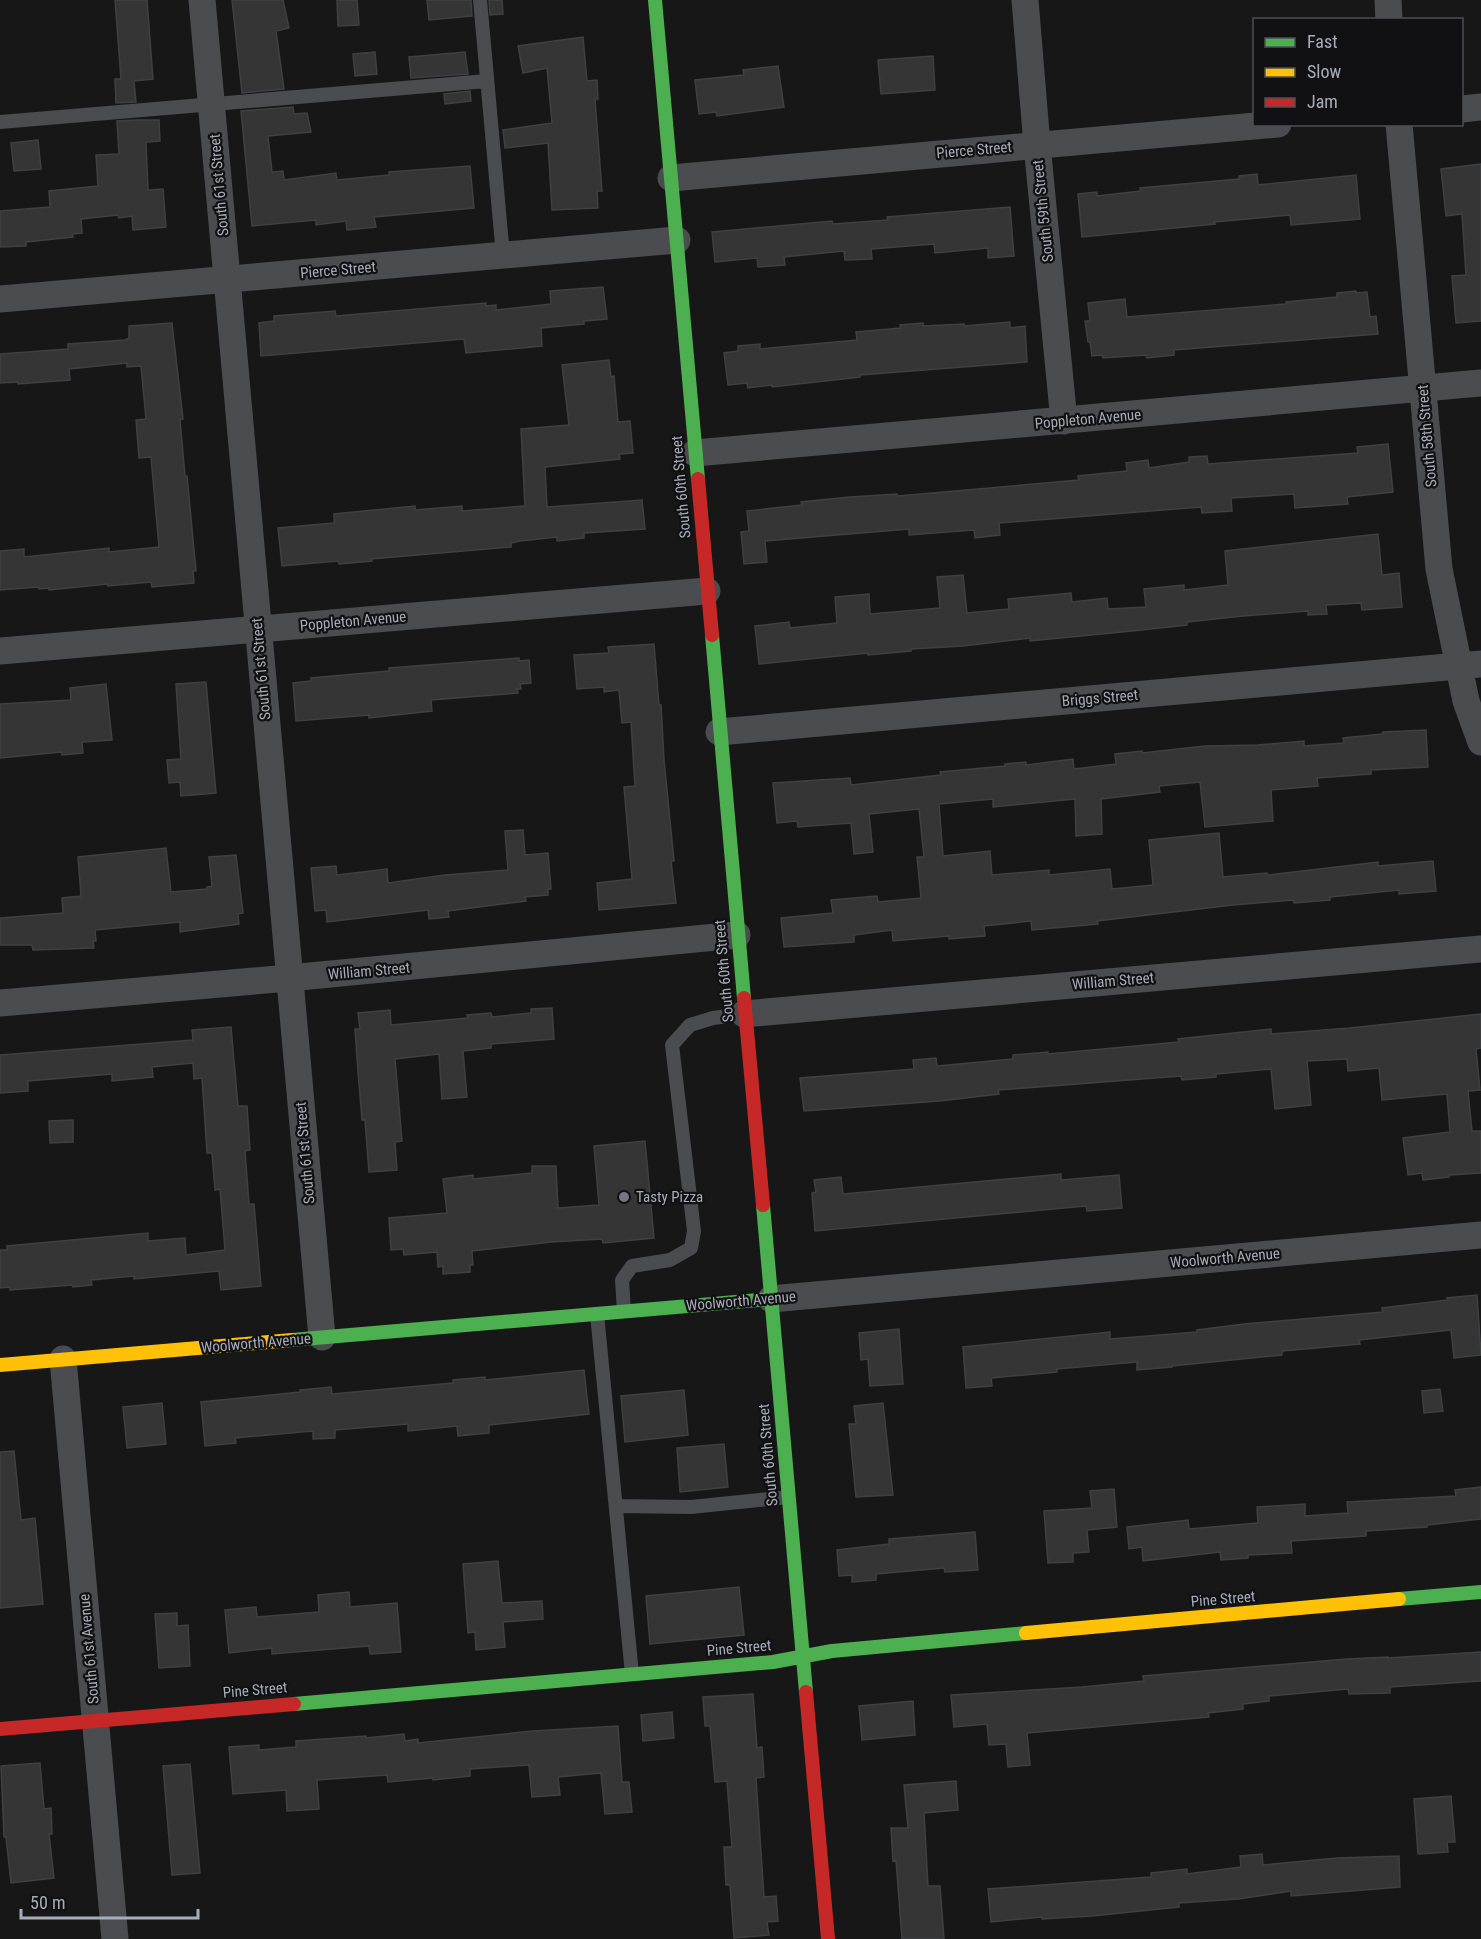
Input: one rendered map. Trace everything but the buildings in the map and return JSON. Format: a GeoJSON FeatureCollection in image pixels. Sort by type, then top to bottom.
{"type":"FeatureCollection","features":[{"type":"Feature","properties":{"kind":"street","name":"South 61st Street"},"geometry":{"type":"LineString","coordinates":[[202,0],[322,1337]]}},
{"type":"Feature","properties":{"kind":"street","name":"South 60th Street"},"geometry":{"type":"LineString","coordinates":[[655,0],[828,1939]]}},
{"type":"Feature","properties":{"kind":"street","name":"South 59th Street"},"geometry":{"type":"LineString","coordinates":[[1025,0],[1064,421]]}},
{"type":"Feature","properties":{"kind":"street"},"geometry":{"type":"LineString","coordinates":[[1388,0],[1389,18]]}},
{"type":"Feature","properties":{"kind":"street"},"geometry":{"type":"LineString","coordinates":[[1463,109],[1481,107]]}},
{"type":"Feature","properties":{"kind":"street","name":"Pierce Street"},"geometry":{"type":"LineString","coordinates":[[670,178],[1255,126]]}},
{"type":"Feature","properties":{"kind":"street","name":"South 58th Street"},"geometry":{"type":"LineString","coordinates":[[1399,126],[1439,569],[1470,665],[1466,701],[1481,742]]}},
{"type":"Feature","properties":{"kind":"street","name":"Pierce Street"},"geometry":{"type":"LineString","coordinates":[[0,299],[676,240]]}},
{"type":"Feature","properties":{"kind":"street","name":"Poppleton Avenue"},"geometry":{"type":"LineString","coordinates":[[695,453],[1481,383]]}},
{"type":"Feature","properties":{"kind":"street","name":"Poppleton Avenue"},"geometry":{"type":"LineString","coordinates":[[0,651],[707,591]]}},
{"type":"Feature","properties":{"kind":"street","name":"Briggs Street"},"geometry":{"type":"LineString","coordinates":[[719,732],[1470,665]]}},
{"type":"Feature","properties":{"kind":"street","name":"William Street"},"geometry":{"type":"LineString","coordinates":[[0,1003],[737,935]]}},
{"type":"Feature","properties":{"kind":"street","name":"William Street"},"geometry":{"type":"LineString","coordinates":[[744,1014],[1481,949]]}},
{"type":"Feature","properties":{"kind":"street","name":"Woolworth Avenue"},"geometry":{"type":"LineString","coordinates":[[0,1365],[1481,1235]]}},
{"type":"Feature","properties":{"kind":"street","name":"South 61st Avenue"},"geometry":{"type":"LineString","coordinates":[[63,1359],[115,1939]]}},
{"type":"Feature","properties":{"kind":"street","name":"Pine Street"},"geometry":{"type":"LineString","coordinates":[[0,1729],[773,1662],[832,1651],[1481,1592]]}},
{"type":"Feature","properties":{"kind":"lane"},"geometry":{"type":"LineString","coordinates":[[480,0],[503,256]]}},
{"type":"Feature","properties":{"kind":"lane"},"geometry":{"type":"LineString","coordinates":[[0,122],[488,81]]}},
{"type":"Feature","properties":{"kind":"lane"},"geometry":{"type":"LineString","coordinates":[[624,1311],[622,1280],[632,1266],[670,1260],[691,1248],[694,1231],[672,1045],[690,1025],[713,1018],[744,1014]]}},
{"type":"Feature","properties":{"kind":"lane"},"geometry":{"type":"LineString","coordinates":[[597,1314],[632,1674]]}},
{"type":"Feature","properties":{"kind":"lane"},"geometry":{"type":"LineString","coordinates":[[616,1506],[691,1507],[788,1497]]}},
{"type":"Feature","properties":{"kind":"traffic: fast"},"geometry":{"type":"LineString","coordinates":[[655,0],[698,479]]}},
{"type":"Feature","properties":{"kind":"traffic: fast"},"geometry":{"type":"LineString","coordinates":[[712,635],[744,998]]}},
{"type":"Feature","properties":{"kind":"traffic: fast"},"geometry":{"type":"LineString","coordinates":[[763,1205],[806,1692]]}},
{"type":"Feature","properties":{"kind":"traffic: fast"},"geometry":{"type":"LineString","coordinates":[[292,1340],[771,1299]]}},
{"type":"Feature","properties":{"kind":"traffic: fast"},"geometry":{"type":"LineString","coordinates":[[1399,1599],[1481,1592]]}},
{"type":"Feature","properties":{"kind":"traffic: fast"},"geometry":{"type":"LineString","coordinates":[[294,1704],[773,1662],[832,1651],[1026,1633]]}},
{"type":"Feature","properties":{"kind":"traffic: slow"},"geometry":{"type":"LineString","coordinates":[[0,1365],[292,1340]]}},
{"type":"Feature","properties":{"kind":"traffic: slow"},"geometry":{"type":"LineString","coordinates":[[1026,1633],[1399,1599]]}},
{"type":"Feature","properties":{"kind":"traffic: jam"},"geometry":{"type":"LineString","coordinates":[[698,479],[712,635]]}},
{"type":"Feature","properties":{"kind":"traffic: jam"},"geometry":{"type":"LineString","coordinates":[[744,998],[763,1205]]}},
{"type":"Feature","properties":{"kind":"traffic: jam"},"geometry":{"type":"LineString","coordinates":[[806,1692],[828,1939]]}},
{"type":"Feature","properties":{"kind":"traffic: jam"},"geometry":{"type":"LineString","coordinates":[[0,1729],[294,1704]]}},
{"type":"Feature","properties":{"kind":"place","name":"Tasty Pizza"},"geometry":{"type":"Point","coordinates":[624,1197]}}]}
